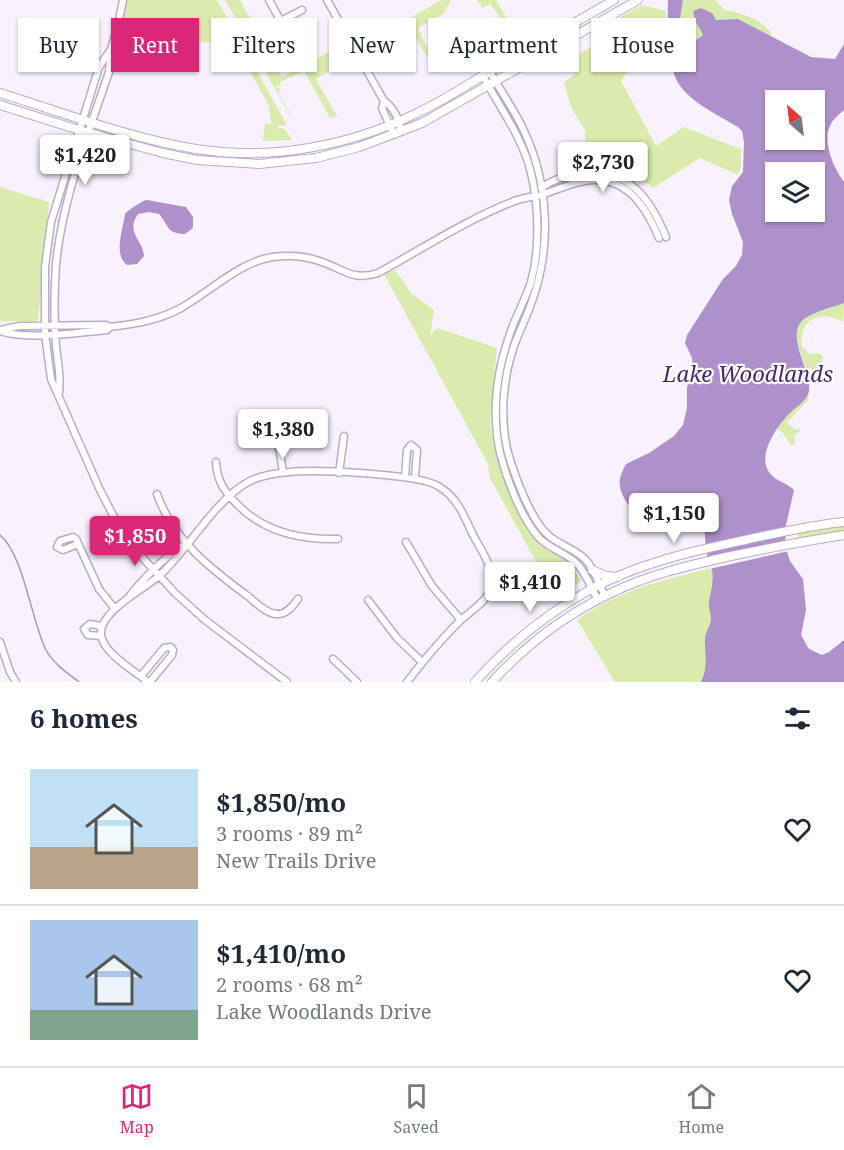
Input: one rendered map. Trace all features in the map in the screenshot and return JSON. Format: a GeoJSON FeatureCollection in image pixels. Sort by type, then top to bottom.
{"type":"FeatureCollection","features":[{"type":"Feature","properties":{"kind":"main road"},"geometry":{"type":"LineString","coordinates":[[0,93],[166,143],[199,149],[253,153],[290,151],[330,143],[400,121],[441,101],[614,0]]}},
{"type":"Feature","properties":{"kind":"main road"},"geometry":{"type":"LineString","coordinates":[[0,105],[89,133],[197,160],[259,164],[320,157],[398,134],[446,111],[638,0]]}},
{"type":"Feature","properties":{"kind":"main road"},"geometry":{"type":"LineString","coordinates":[[475,682],[522,635],[559,608],[619,577],[658,561],[698,551],[796,529],[844,522]]}},
{"type":"Feature","properties":{"kind":"main road"},"geometry":{"type":"LineString","coordinates":[[492,682],[548,632],[601,598],[663,574],[700,563],[844,535]]}},
{"type":"Feature","properties":{"kind":"main road"},"geometry":{"type":"LineString","coordinates":[[592,570],[606,576],[619,577]]}},
{"type":"Feature","properties":{"kind":"street"},"geometry":{"type":"LineString","coordinates":[[119,18],[123,0]]}},
{"type":"Feature","properties":{"kind":"street"},"geometry":{"type":"LineString","coordinates":[[269,0],[279,18]]}},
{"type":"Feature","properties":{"kind":"street"},"geometry":{"type":"LineString","coordinates":[[327,0],[384,101],[391,105],[400,121],[398,134]]}},
{"type":"Feature","properties":{"kind":"street"},"geometry":{"type":"LineString","coordinates":[[287,18],[302,10]]}},
{"type":"Feature","properties":{"kind":"street"},"geometry":{"type":"LineString","coordinates":[[111,49],[99,67],[51,222],[45,267],[45,330],[51,378],[100,490],[128,537],[159,576],[219,632],[287,682]]}},
{"type":"Feature","properties":{"kind":"street"},"geometry":{"type":"LineString","coordinates":[[59,393],[61,376],[56,331],[56,268],[63,222],[109,72],[111,49]]}},
{"type":"Feature","properties":{"kind":"street"},"geometry":{"type":"LineString","coordinates":[[486,74],[524,129],[544,194],[545,222],[539,259],[497,385],[495,411],[497,436],[507,479],[527,519],[542,540],[579,566],[601,598]]}},
{"type":"Feature","properties":{"kind":"street"},"geometry":{"type":"LineString","coordinates":[[492,84],[523,149],[532,174],[539,259]]}},
{"type":"Feature","properties":{"kind":"street"},"geometry":{"type":"LineString","coordinates":[[384,101],[382,108],[390,125],[398,134]]}},
{"type":"Feature","properties":{"kind":"street"},"geometry":{"type":"LineString","coordinates":[[0,330],[13,327],[56,331],[106,325],[110,327],[145,321],[168,314],[247,266],[270,258],[294,256],[319,260],[350,275],[365,277],[378,273],[497,208],[534,194],[544,194],[565,185],[584,181],[613,183],[626,190],[640,205],[663,238],[658,218],[645,198],[630,183],[616,176],[581,174],[542,186],[534,194]]}},
{"type":"Feature","properties":{"kind":"street"},"geometry":{"type":"LineString","coordinates":[[51,222],[63,222]]}},
{"type":"Feature","properties":{"kind":"street"},"geometry":{"type":"LineString","coordinates":[[51,222],[62,229]]}},
{"type":"Feature","properties":{"kind":"street"},"geometry":{"type":"LineString","coordinates":[[511,345],[503,415],[508,451],[516,477],[534,516],[547,534],[586,560],[592,570],[596,588]]}},
{"type":"Feature","properties":{"kind":"street"},"geometry":{"type":"LineString","coordinates":[[276,429],[283,472]]}},
{"type":"Feature","properties":{"kind":"street"},"geometry":{"type":"LineString","coordinates":[[339,473],[344,436]]}},
{"type":"Feature","properties":{"kind":"street"},"geometry":{"type":"LineString","coordinates":[[405,477],[407,450],[411,445],[417,450],[415,478]]}},
{"type":"Feature","properties":{"kind":"street"},"geometry":{"type":"LineString","coordinates":[[216,462],[217,478],[221,486],[247,514],[264,526],[322,540],[338,539]]}},
{"type":"Feature","properties":{"kind":"street"},"geometry":{"type":"LineString","coordinates":[[126,599],[159,576],[184,551],[187,544],[230,496],[250,481],[283,472],[415,478],[439,486],[451,496],[463,512],[491,572],[492,584],[489,594],[461,620],[422,662],[407,682]]}},
{"type":"Feature","properties":{"kind":"street"},"geometry":{"type":"LineString","coordinates":[[507,479],[516,477]]}},
{"type":"Feature","properties":{"kind":"street"},"geometry":{"type":"LineString","coordinates":[[157,494],[166,516],[187,544],[210,568],[266,610],[275,614],[281,613],[293,607],[298,599]]}},
{"type":"Feature","properties":{"kind":"street"},"geometry":{"type":"LineString","coordinates":[[527,519],[534,516]]}},
{"type":"Feature","properties":{"kind":"street"},"geometry":{"type":"LineString","coordinates":[[406,542],[432,586],[461,620]]}},
{"type":"Feature","properties":{"kind":"street"},"geometry":{"type":"LineString","coordinates":[[78,544],[99,589],[115,609]]}},
{"type":"Feature","properties":{"kind":"street"},"geometry":{"type":"LineString","coordinates":[[141,676],[164,648],[171,647],[172,655],[149,682],[141,676],[109,650],[101,636],[101,626],[154,570],[179,547],[187,544]]}},
{"type":"Feature","properties":{"kind":"street"},"geometry":{"type":"LineString","coordinates":[[368,600],[397,638],[422,662]]}},
{"type":"Feature","properties":{"kind":"street"},"geometry":{"type":"LineString","coordinates":[[101,626],[90,624],[84,629],[88,635],[101,636]]}},
{"type":"Feature","properties":{"kind":"street"},"geometry":{"type":"LineString","coordinates":[[0,642],[10,672],[16,682]]}},
{"type":"Feature","properties":{"kind":"street"},"geometry":{"type":"LineString","coordinates":[[333,659],[357,682]]}},
{"type":"Feature","properties":{"kind":"green space"},"geometry":{"type":"Polygon","coordinates":[[[125,0],[217,0],[227,18],[211,18],[211,42],[199,42],[199,18],[123,18],[125,0]]]}},
{"type":"Feature","properties":{"kind":"green space"},"geometry":{"type":"Polygon","coordinates":[[[225,0],[240,0],[250,18],[235,18],[225,0]]]}},
{"type":"Feature","properties":{"kind":"green space"},"geometry":{"type":"Polygon","coordinates":[[[441,0],[451,0],[443,14],[436,18],[428,18],[428,22],[418,28],[428,50],[428,58],[416,39],[416,18],[410,18],[441,0]]]}},
{"type":"Feature","properties":{"kind":"green space"},"geometry":{"type":"Polygon","coordinates":[[[477,0],[496,0],[506,18],[500,18],[490,4],[482,8],[477,0]]]}},
{"type":"Feature","properties":{"kind":"green space"},"geometry":{"type":"Polygon","coordinates":[[[683,0],[716,0],[724,10],[737,12],[756,20],[771,33],[770,36],[738,19],[715,20],[712,13],[701,8],[696,18],[680,18],[683,0]]]}},
{"type":"Feature","properties":{"kind":"green space"},"geometry":{"type":"Polygon","coordinates":[[[642,5],[666,11],[666,18],[619,18],[642,5]]]}},
{"type":"Feature","properties":{"kind":"green space"},"geometry":{"type":"Polygon","coordinates":[[[696,22],[703,35],[696,40],[696,22]]]}},
{"type":"Feature","properties":{"kind":"green space"},"geometry":{"type":"Polygon","coordinates":[[[591,47],[591,72],[628,72],[621,81],[656,146],[684,127],[741,149],[741,167],[738,175],[700,158],[653,188],[624,169],[589,164],[577,153],[585,145],[585,130],[571,107],[564,82],[576,74],[574,72],[579,72],[579,54],[591,47]]]}},
{"type":"Feature","properties":{"kind":"green space"},"geometry":{"type":"Polygon","coordinates":[[[329,52],[329,71],[316,79],[337,116],[330,118],[305,72],[317,72],[317,58],[329,52]]]}},
{"type":"Feature","properties":{"kind":"green space"},"geometry":{"type":"Polygon","coordinates":[[[250,72],[257,72],[287,125],[278,126],[277,129],[284,128],[292,140],[263,141],[265,123],[271,124],[269,106],[250,72]]]}},
{"type":"Feature","properties":{"kind":"green space"},"geometry":{"type":"Polygon","coordinates":[[[266,72],[279,72],[282,77],[291,72],[302,72],[280,82],[281,86],[276,86],[281,89],[278,92],[291,117],[266,72]]]}},
{"type":"Feature","properties":{"kind":"green space"},"geometry":{"type":"Polygon","coordinates":[[[0,187],[49,202],[38,321],[0,321],[0,187]]]}},
{"type":"Feature","properties":{"kind":"green space"},"geometry":{"type":"Polygon","coordinates":[[[395,270],[412,294],[434,310],[430,335],[437,328],[497,348],[490,422],[496,457],[508,491],[527,529],[540,545],[569,563],[582,581],[555,596],[490,478],[488,464],[384,274],[395,270]]]}},
{"type":"Feature","properties":{"kind":"green space"},"geometry":{"type":"Polygon","coordinates":[[[844,303],[843,322],[826,316],[819,317],[812,319],[803,329],[802,347],[810,354],[818,353],[823,356],[819,370],[815,372],[810,384],[808,400],[787,423],[794,429],[801,430],[794,436],[795,445],[790,444],[783,433],[777,429],[808,394],[808,375],[797,342],[800,323],[822,310],[844,303]]]}},
{"type":"Feature","properties":{"kind":"green space"},"geometry":{"type":"Polygon","coordinates":[[[844,525],[844,531],[799,539],[797,532],[844,525]]]}},
{"type":"Feature","properties":{"kind":"green space"},"geometry":{"type":"Polygon","coordinates":[[[712,568],[709,602],[711,621],[705,640],[707,662],[701,682],[615,682],[577,620],[608,601],[642,587],[712,568]]]}},
{"type":"Feature","properties":{"kind":"water","name":"Lake Woodlands"},"geometry":{"type":"Polygon","coordinates":[[[668,0],[683,0],[680,18],[668,18],[668,0]]]}},
{"type":"Feature","properties":{"kind":"water","name":"Lake Woodlands"},"geometry":{"type":"Polygon","coordinates":[[[701,8],[712,13],[716,20],[738,19],[811,57],[835,59],[844,44],[844,110],[832,122],[827,138],[836,170],[844,182],[844,303],[813,314],[801,322],[797,331],[797,340],[809,382],[809,391],[805,399],[779,426],[770,441],[765,457],[769,472],[794,490],[786,525],[785,545],[790,561],[803,579],[806,610],[801,635],[809,649],[822,655],[844,640],[844,682],[701,682],[705,667],[705,636],[711,620],[709,604],[713,579],[703,523],[696,515],[689,512],[653,519],[644,517],[634,511],[620,489],[620,477],[626,464],[649,453],[674,436],[683,425],[687,408],[687,387],[693,371],[692,358],[685,343],[687,335],[723,279],[736,266],[742,255],[743,242],[729,200],[732,186],[743,172],[742,131],[689,96],[674,72],[696,72],[696,40],[703,35],[693,11],[701,8]]]}},
{"type":"Feature","properties":{"kind":"water"},"geometry":{"type":"Polygon","coordinates":[[[147,200],[186,207],[193,217],[193,228],[185,234],[174,232],[159,214],[149,212],[138,214],[133,226],[144,256],[137,264],[127,265],[120,255],[125,214],[147,200]]]}},
{"type":"Feature","properties":{"kind":"pier"},"geometry":{"type":"Polygon","coordinates":[[[788,541],[789,551],[709,569],[705,559],[788,541]]]}},
{"type":"Feature","properties":{"kind":"waterway"},"geometry":{"type":"LineString","coordinates":[[0,535],[15,557],[46,650],[56,663],[79,682]]}}]}
